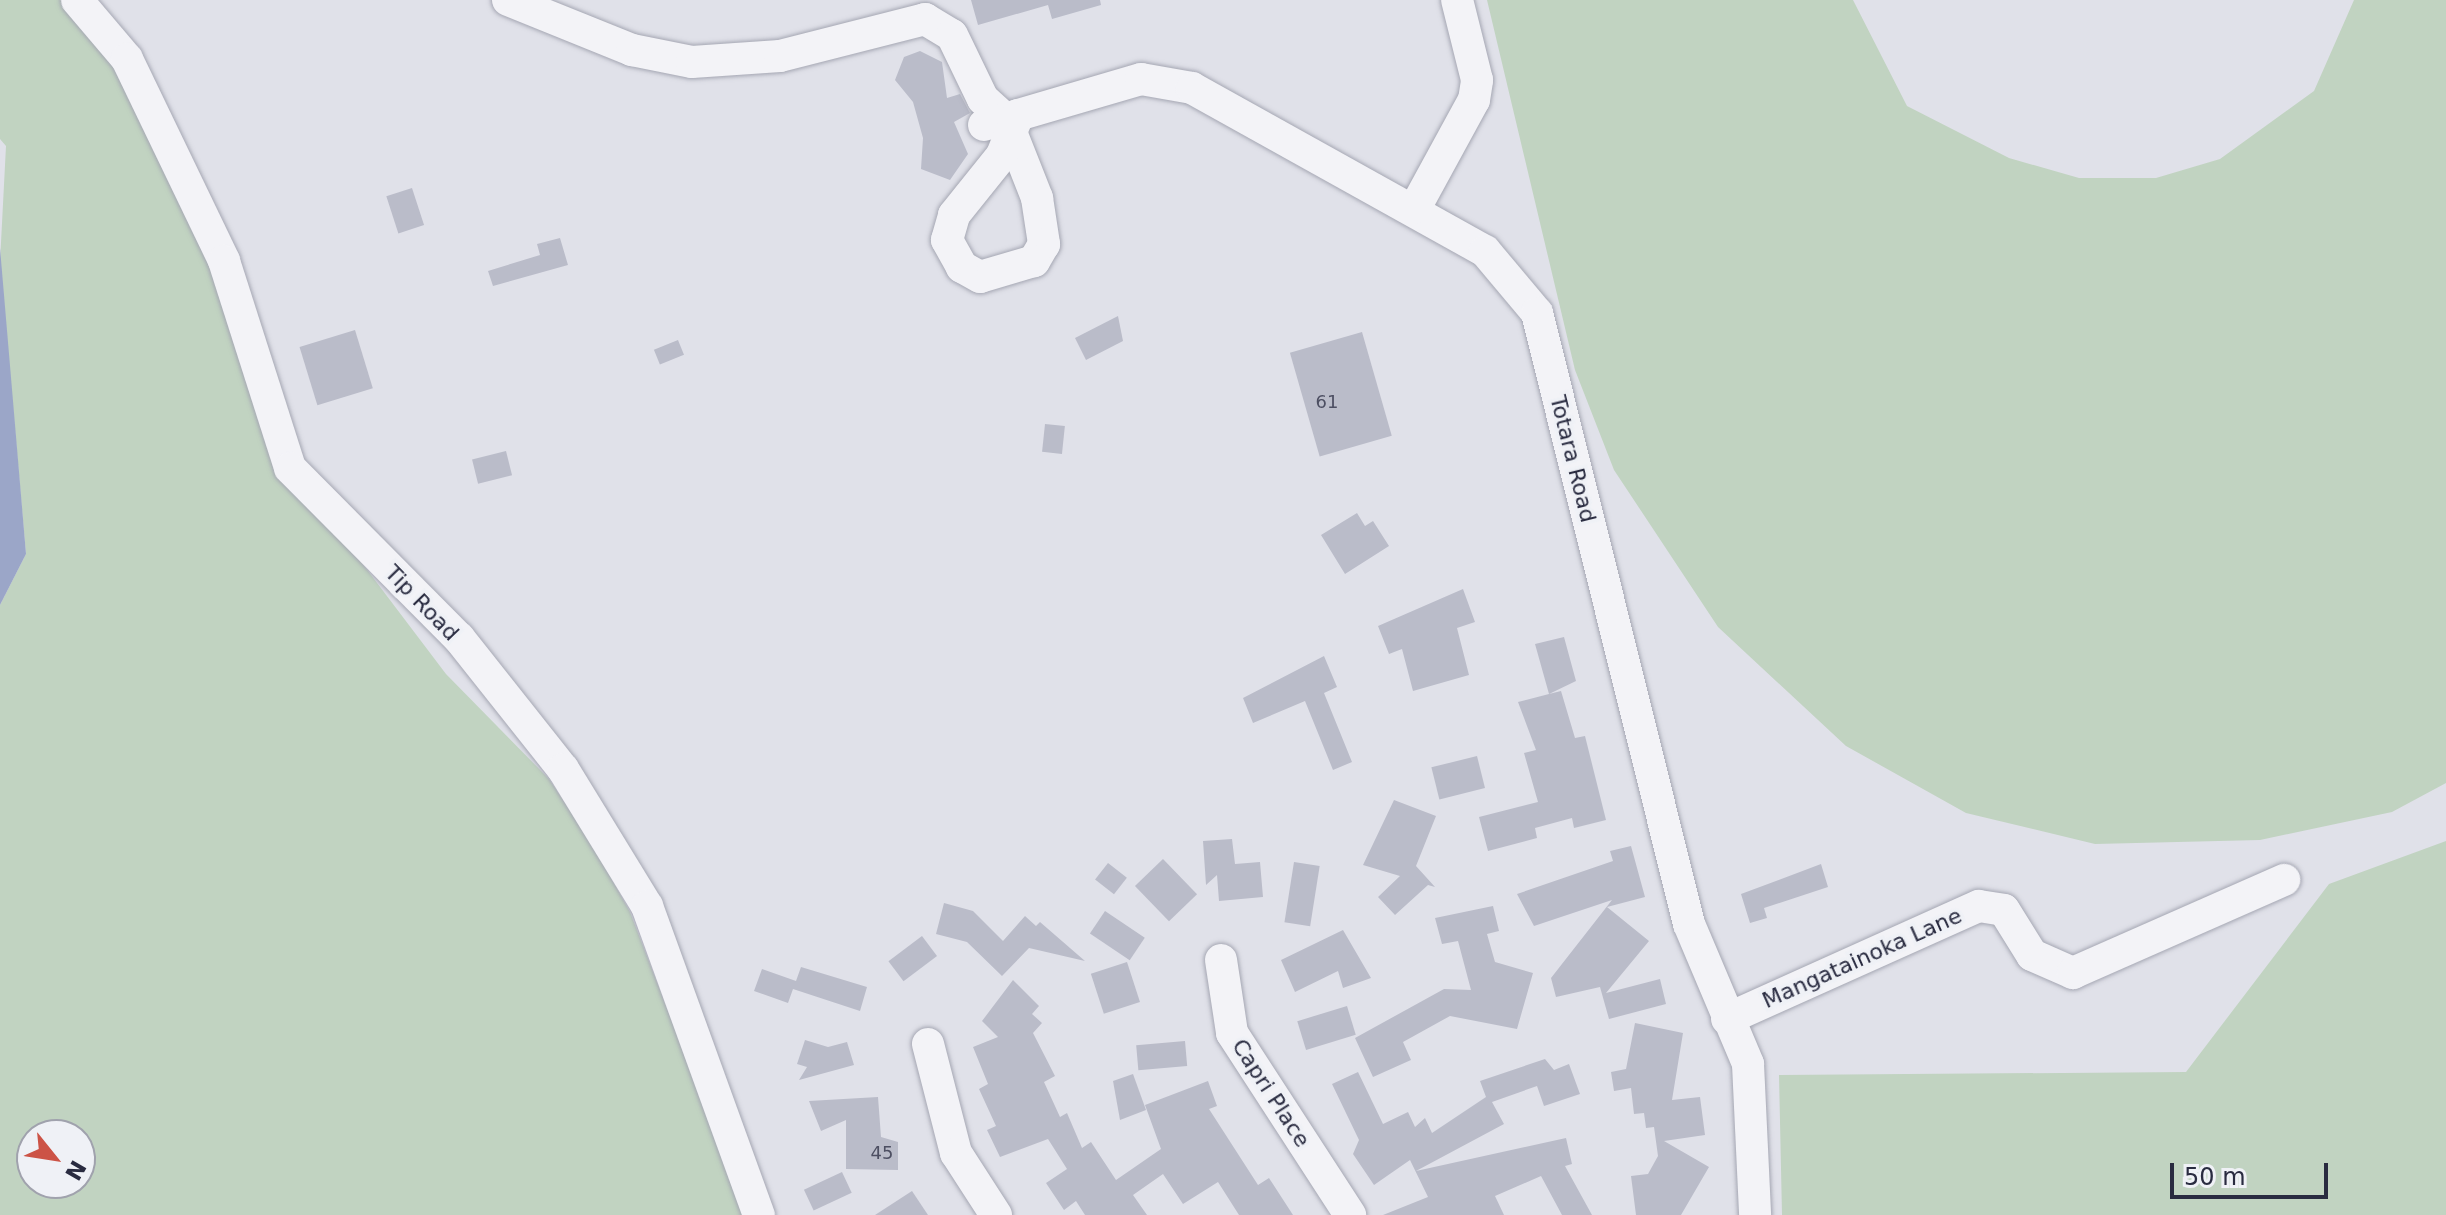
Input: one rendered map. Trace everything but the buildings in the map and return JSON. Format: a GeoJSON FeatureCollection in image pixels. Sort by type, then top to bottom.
{"type":"FeatureCollection","features":[{"type":"Feature","properties":{"kind":"street","name":"Tip Road"},"geometry":{"type":"LineString","coordinates":[[77,0],[127,59],[224,261],[290,468],[459,638],[563,769],[647,906],[759,1215]]}},
{"type":"Feature","properties":{"kind":"street"},"geometry":{"type":"LineString","coordinates":[[508,0],[632,50],[692,62],[765,59],[937,11]]}},
{"type":"Feature","properties":{"kind":"street"},"geometry":{"type":"LineString","coordinates":[[1415,208],[1474,100],[1477,80],[1457,0]]}},
{"type":"Feature","properties":{"kind":"street","name":"Totara Road"},"geometry":{"type":"LineString","coordinates":[[937,11],[963,51],[983,99],[1005,124],[1141,79],[1192,88],[1415,208],[1485,251],[1537,313],[1689,924],[1749,1077],[1755,1215]]}},
{"type":"Feature","properties":{"kind":"street","name":"Mangatainoka Lane"},"geometry":{"type":"LineString","coordinates":[[1727,1019],[1979,906],[2004,910],[2032,955],[2073,973],[2284,880]]}},
{"type":"Feature","properties":{"kind":"street","name":"Capri Place"},"geometry":{"type":"LineString","coordinates":[[1221,960],[1232,1033],[1350,1215]]}},
{"type":"Feature","properties":{"kind":"street"},"geometry":{"type":"LineString","coordinates":[[928,1044],[956,1153],[996,1215]]}},
{"type":"Feature","properties":{"kind":"green space"},"geometry":{"type":"Polygon","coordinates":[[[0,0],[77,0],[127,59],[290,468],[446,674],[549,779],[592,844],[630,912],[746,1215],[0,1215],[0,605],[26,554],[0,262],[6,146],[0,139],[0,0]]]}},
{"type":"Feature","properties":{"kind":"green space"},"geometry":{"type":"Polygon","coordinates":[[[1487,0],[1853,0],[1907,106],[2009,158],[2079,178],[2156,178],[2220,159],[2314,91],[2354,0],[2446,0],[2446,783],[2392,812],[2260,840],[2095,844],[1966,813],[1846,746],[1718,627],[1614,470],[1575,370],[1487,0]]]}},
{"type":"Feature","properties":{"kind":"green space"},"geometry":{"type":"Polygon","coordinates":[[[2446,841],[2446,1215],[1782,1215],[1779,1075],[2186,1072],[2329,884],[2446,841]]]}},
{"type":"Feature","properties":{"kind":"water"},"geometry":{"type":"Polygon","coordinates":[[[0,248],[26,554],[0,605],[0,248]]]}}]}
